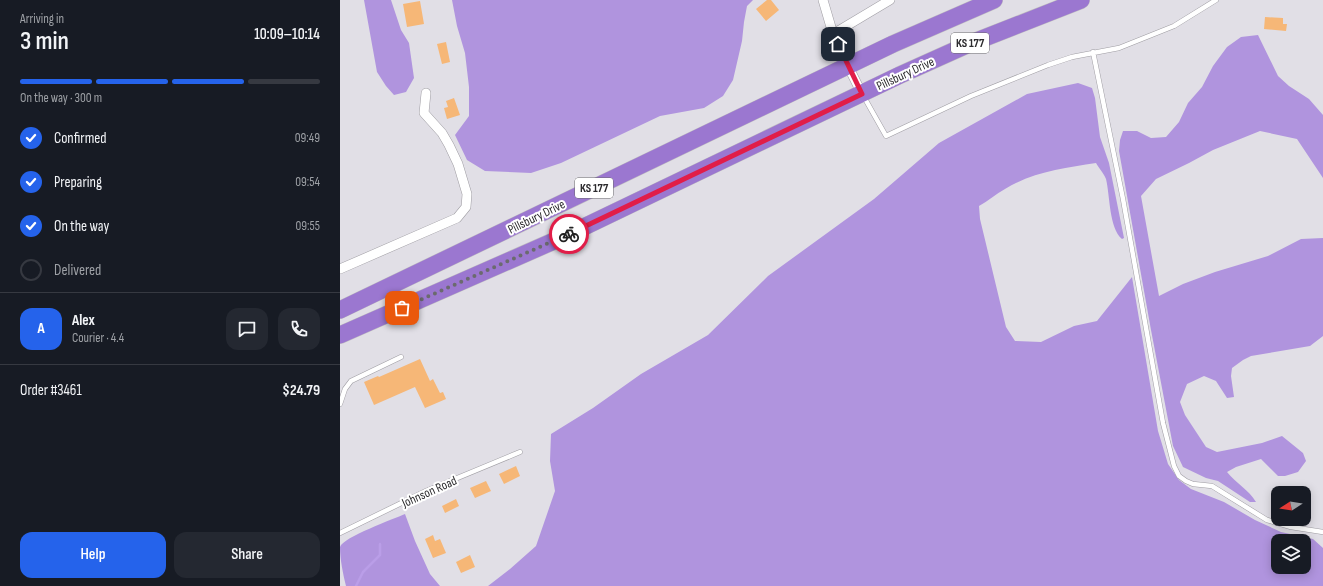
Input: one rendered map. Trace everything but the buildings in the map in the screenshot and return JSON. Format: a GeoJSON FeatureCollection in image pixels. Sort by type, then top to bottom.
{"type":"FeatureCollection","features":[{"type":"Feature","properties":{"kind":"highway","name":"Pillsbury Drive"},"geometry":{"type":"LineString","coordinates":[[340,310],[893,44],[994,0]]}},
{"type":"Feature","properties":{"kind":"highway","name":"Pillsbury Drive"},"geometry":{"type":"LineString","coordinates":[[340,335],[563,237],[969,44],[1081,0]]}},
{"type":"Feature","properties":{"kind":"street"},"geometry":{"type":"LineString","coordinates":[[823,0],[834,34],[862,94]]}},
{"type":"Feature","properties":{"kind":"street"},"geometry":{"type":"LineString","coordinates":[[834,34],[890,0]]}},
{"type":"Feature","properties":{"kind":"street"},"geometry":{"type":"LineString","coordinates":[[340,269],[457,218],[466,207],[467,194],[458,164],[442,133],[424,113],[426,93]]}},
{"type":"Feature","properties":{"kind":"lane"},"geometry":{"type":"LineString","coordinates":[[862,94],[886,136],[971,96],[1048,65],[1072,57],[1119,48],[1174,26],[1216,0]]}},
{"type":"Feature","properties":{"kind":"lane"},"geometry":{"type":"LineString","coordinates":[[1093,52],[1123,199],[1163,423],[1174,466],[1179,476],[1186,481],[1194,484],[1212,486],[1267,520],[1291,527],[1323,532]]}},
{"type":"Feature","properties":{"kind":"lane"},"geometry":{"type":"LineString","coordinates":[[340,404],[345,389],[351,381],[400,357]]}},
{"type":"Feature","properties":{"kind":"lane","name":"Johnson Road"},"geometry":{"type":"LineString","coordinates":[[340,533],[426,491],[520,452]]}},
{"type":"Feature","properties":{"kind":"shaded area"},"geometry":{"type":"Polygon","coordinates":[[[364,0],[391,0],[401,30],[409,43],[414,78],[406,92],[394,95],[377,72],[364,0]]]}},
{"type":"Feature","properties":{"kind":"shaded area"},"geometry":{"type":"Polygon","coordinates":[[[452,0],[753,0],[747,6],[742,41],[733,80],[723,96],[704,108],[660,116],[561,163],[531,173],[485,171],[467,160],[455,135],[469,116],[469,87],[465,53],[457,26],[452,0]]]}},
{"type":"Feature","properties":{"kind":"shaded area"},"geometry":{"type":"Polygon","coordinates":[[[1258,35],[1278,76],[1289,86],[1309,99],[1323,115],[1323,178],[1297,139],[1260,131],[1213,150],[1156,179],[1141,196],[1159,296],[1183,284],[1215,272],[1268,256],[1301,239],[1323,238],[1323,336],[1310,346],[1251,356],[1243,360],[1232,368],[1231,376],[1234,397],[1227,398],[1216,381],[1204,376],[1187,384],[1180,402],[1185,415],[1206,447],[1217,452],[1262,443],[1282,436],[1303,453],[1306,461],[1298,472],[1285,476],[1278,476],[1261,459],[1236,467],[1227,472],[1250,494],[1256,502],[1250,502],[1218,481],[1206,478],[1183,467],[1173,446],[1119,151],[1123,131],[1137,131],[1151,138],[1166,137],[1179,122],[1188,103],[1202,87],[1213,66],[1227,47],[1241,37],[1258,35]]]}},
{"type":"Feature","properties":{"kind":"shaded area"},"geometry":{"type":"Polygon","coordinates":[[[1078,83],[1092,88],[1095,98],[1100,137],[1109,163],[1124,238],[1122,239],[1118,234],[1112,219],[1106,179],[1096,163],[1026,178],[1015,183],[979,206],[980,219],[1006,327],[1015,341],[1041,342],[1074,326],[1097,321],[1132,277],[1158,431],[1168,464],[1179,480],[1191,489],[1224,502],[1255,520],[1281,532],[1290,534],[1271,534],[1271,574],[1311,574],[1311,539],[1313,539],[1323,548],[1323,586],[488,586],[536,546],[555,491],[550,461],[551,434],[593,408],[641,374],[708,335],[768,276],[874,199],[939,143],[1027,94],[1078,83]]]}},
{"type":"Feature","properties":{"kind":"shaded area"},"geometry":{"type":"Polygon","coordinates":[[[405,514],[430,574],[440,586],[346,586],[340,552],[340,547],[343,543],[359,533],[405,514]]]}},
{"type":"Feature","properties":{"kind":"waterway"},"geometry":{"type":"LineString","coordinates":[[356,586],[363,572],[380,555],[380,544]]}},
{"type":"Feature","properties":{"kind":"way so far"},"geometry":{"type":"LineString","coordinates":[[402,308],[569,234]]}},
{"type":"Feature","properties":{"kind":"route"},"geometry":{"type":"LineString","coordinates":[[569,234],[862,94],[838,44]]}}]}
